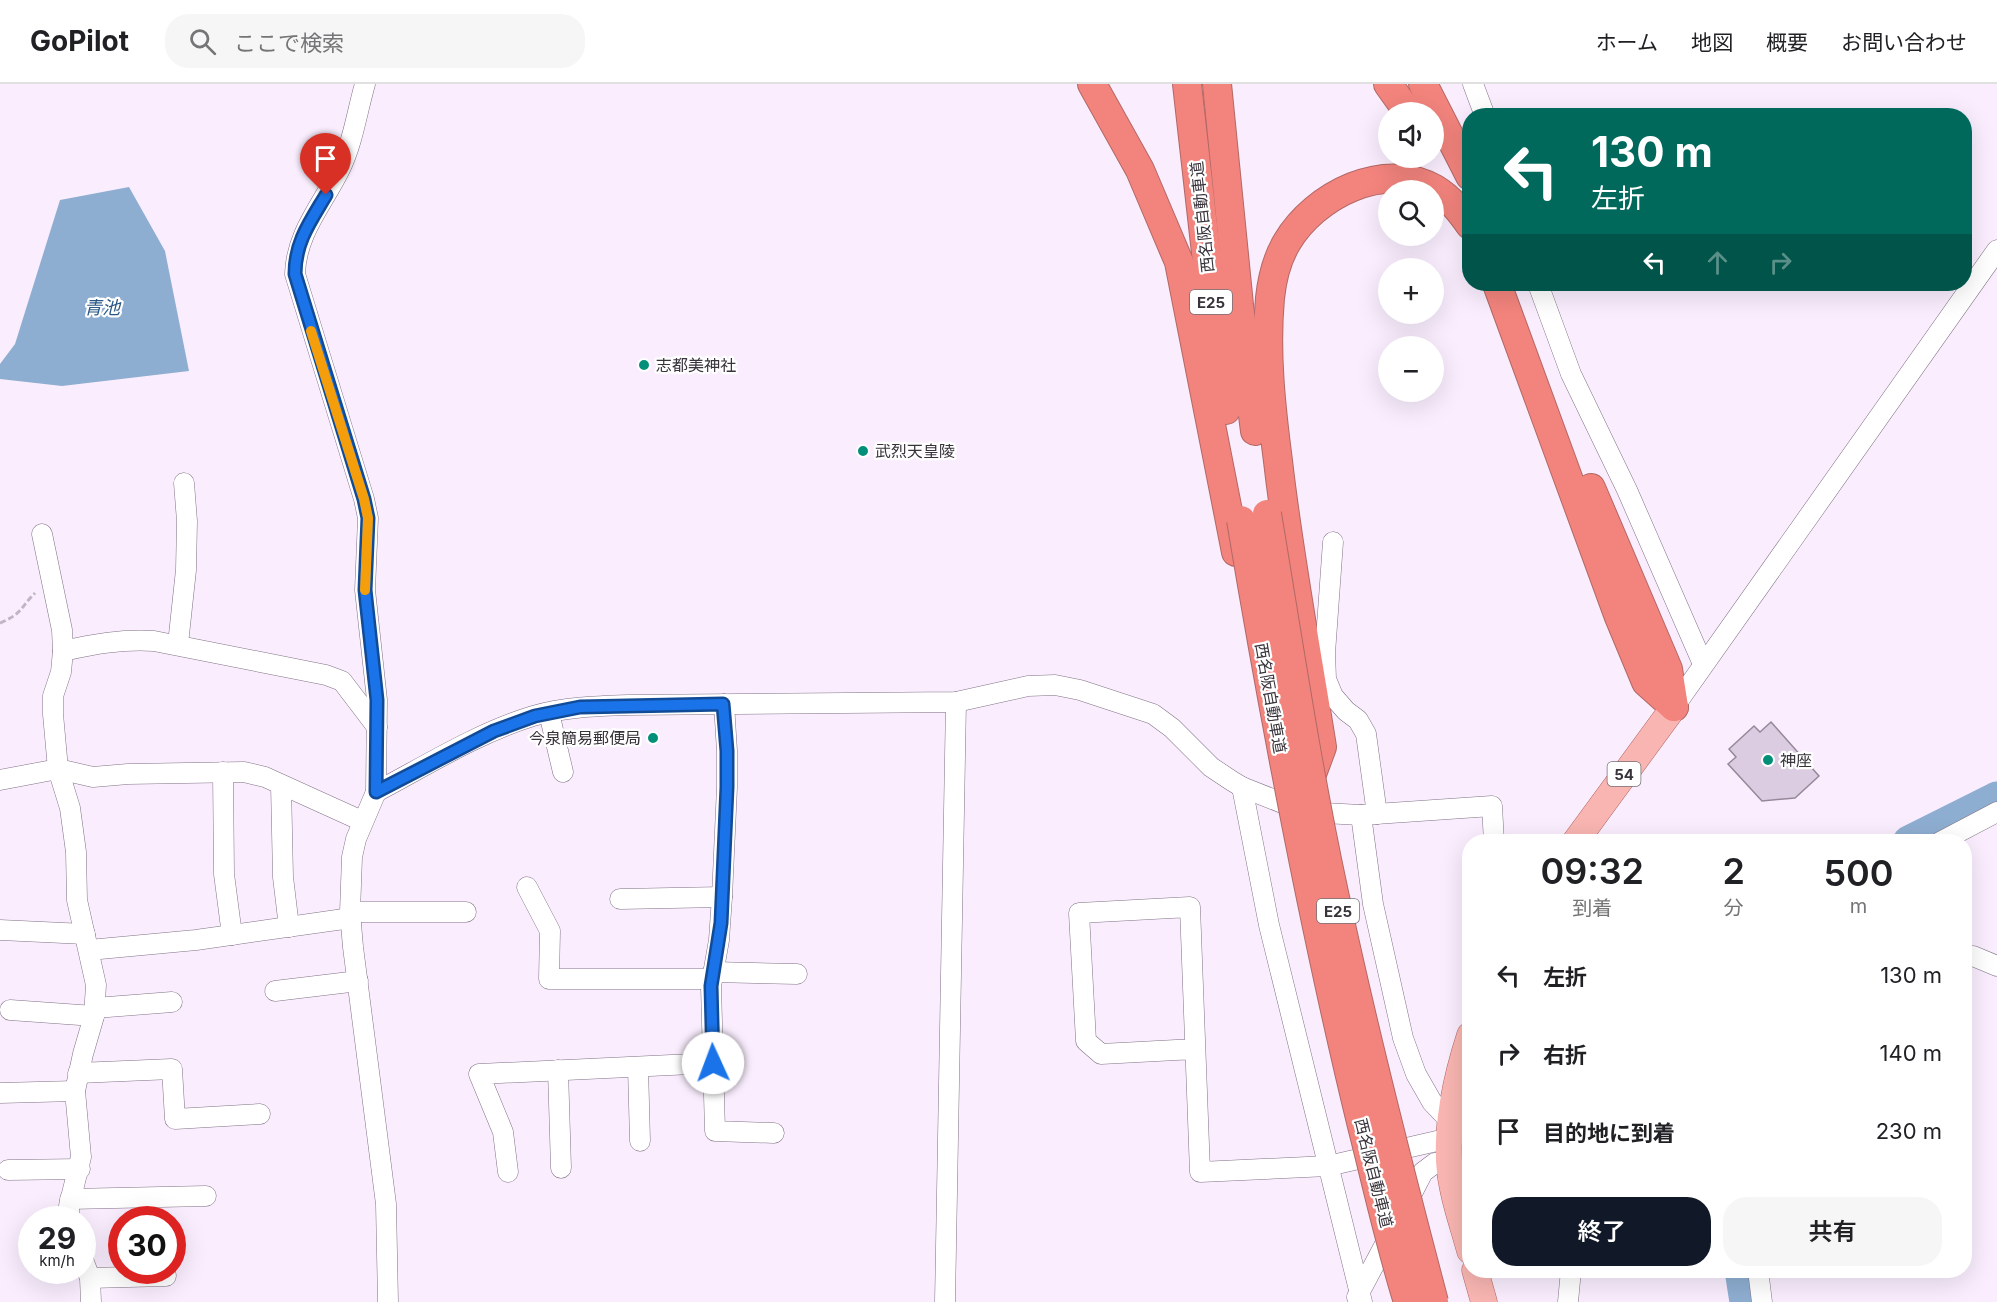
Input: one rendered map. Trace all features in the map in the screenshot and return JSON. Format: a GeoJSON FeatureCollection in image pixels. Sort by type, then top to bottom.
{"type":"FeatureCollection","features":[{"type":"Feature","properties":{"kind":"highway"},"geometry":{"type":"LineString","coordinates":[[1092,84],[1140,170],[1179,262],[1255,516]]}},
{"type":"Feature","properties":{"kind":"highway","name":"西名阪自動車道"},"geometry":{"type":"LineString","coordinates":[[1187,84],[1212,306],[1255,516],[1312,774],[1333,890],[1361,1018],[1434,1302]]}},
{"type":"Feature","properties":{"kind":"highway","name":"西名阪自動車道"},"geometry":{"type":"LineString","coordinates":[[1217,84],[1239,305],[1255,516],[1250,573],[1287,788],[1337,1024],[1395,1260],[1408,1302]]}},
{"type":"Feature","properties":{"kind":"highway"},"geometry":{"type":"LineString","coordinates":[[1388,84],[1401,102]]}},
{"type":"Feature","properties":{"kind":"highway"},"geometry":{"type":"LineString","coordinates":[[1407,84],[1419,102]]}},
{"type":"Feature","properties":{"kind":"highway"},"geometry":{"type":"LineString","coordinates":[[1423,84],[1462,160]]}},
{"type":"Feature","properties":{"kind":"highway"},"geometry":{"type":"LineString","coordinates":[[1444,141],[1462,169]]}},
{"type":"Feature","properties":{"kind":"highway"},"geometry":{"type":"LineString","coordinates":[[1444,163],[1462,199]]}},
{"type":"Feature","properties":{"kind":"highway"},"geometry":{"type":"LineString","coordinates":[[1255,516],[1271,406],[1268,351],[1270,297],[1275,272],[1287,242],[1307,216],[1330,198],[1359,184],[1386,178],[1414,181],[1435,189],[1455,204],[1462,214]]}},
{"type":"Feature","properties":{"kind":"highway"},"geometry":{"type":"LineString","coordinates":[[1500,291],[1607,584],[1646,682],[1674,706]]}},
{"type":"Feature","properties":{"kind":"highway"},"geometry":{"type":"LineString","coordinates":[[1515,291],[1558,412],[1668,669],[1674,706]]}},
{"type":"Feature","properties":{"kind":"main road","name":"54"},"geometry":{"type":"LineString","coordinates":[[1581,834],[1674,706]]}},
{"type":"Feature","properties":{"kind":"main road"},"geometry":{"type":"LineString","coordinates":[[1462,1062],[1457,1079],[1450,1140],[1462,1196]]}},
{"type":"Feature","properties":{"kind":"main road"},"geometry":{"type":"LineString","coordinates":[[1477,1278],[1484,1302]]}},
{"type":"Feature","properties":{"kind":"street"},"geometry":{"type":"LineString","coordinates":[[365,84],[351,139],[341,166],[300,242],[295,258],[295,274],[368,518],[365,590],[375,674],[376,792],[356,839],[352,857],[350,915],[386,1203],[388,1302]]}},
{"type":"Feature","properties":{"kind":"street"},"geometry":{"type":"LineString","coordinates":[[1476,86],[1483,108]]}},
{"type":"Feature","properties":{"kind":"street"},"geometry":{"type":"LineString","coordinates":[[1972,285],[1997,250]]}},
{"type":"Feature","properties":{"kind":"street"},"geometry":{"type":"LineString","coordinates":[[1541,291],[1571,374],[1627,490],[1703,664]]}},
{"type":"Feature","properties":{"kind":"street"},"geometry":{"type":"LineString","coordinates":[[1674,706],[1968,291]]}},
{"type":"Feature","properties":{"kind":"street"},"geometry":{"type":"LineString","coordinates":[[178,644],[187,545],[184,483]]}},
{"type":"Feature","properties":{"kind":"street"},"geometry":{"type":"LineString","coordinates":[[42,534],[62,630],[61,672],[53,696],[58,769],[70,808],[76,852],[77,900],[96,984],[94,1012],[77,1082],[80,1169],[70,1206]]}},
{"type":"Feature","properties":{"kind":"street"},"geometry":{"type":"LineString","coordinates":[[1333,542],[1325,653],[1326,679],[1333,696],[1358,720],[1365,734],[1373,904],[1403,1038],[1416,1074],[1450,1140]]}},
{"type":"Feature","properties":{"kind":"street"},"geometry":{"type":"LineString","coordinates":[[63,651],[128,640],[178,644],[326,675],[342,681],[377,727]]}},
{"type":"Feature","properties":{"kind":"street"},"geometry":{"type":"LineString","coordinates":[[376,792],[494,731],[535,716],[580,707],[956,702],[1028,687],[1055,685],[1080,690],[1153,714],[1172,728],[1211,767],[1242,787],[1305,812],[1369,814],[1491,806],[1493,834]]}},
{"type":"Feature","properties":{"kind":"street"},"geometry":{"type":"LineString","coordinates":[[945,1302],[956,702]]}},
{"type":"Feature","properties":{"kind":"street"},"geometry":{"type":"LineString","coordinates":[[723,704],[727,787],[719,940],[712,975],[715,1131],[774,1133]]}},
{"type":"Feature","properties":{"kind":"street"},"geometry":{"type":"LineString","coordinates":[[549,713],[563,772]]}},
{"type":"Feature","properties":{"kind":"street"},"geometry":{"type":"LineString","coordinates":[[0,780],[58,769],[93,777],[128,774],[244,772],[265,777],[363,821]]}},
{"type":"Feature","properties":{"kind":"street"},"geometry":{"type":"LineString","coordinates":[[223,772],[224,874],[232,935]]}},
{"type":"Feature","properties":{"kind":"street"},"geometry":{"type":"LineString","coordinates":[[281,785],[283,877],[289,927]]}},
{"type":"Feature","properties":{"kind":"street"},"geometry":{"type":"LineString","coordinates":[[1242,787],[1269,925],[1358,1299]]}},
{"type":"Feature","properties":{"kind":"street"},"geometry":{"type":"LineString","coordinates":[[1955,834],[1997,812]]}},
{"type":"Feature","properties":{"kind":"street"},"geometry":{"type":"LineString","coordinates":[[527,887],[550,931],[549,979],[797,974]]}},
{"type":"Feature","properties":{"kind":"street"},"geometry":{"type":"LineString","coordinates":[[620,900],[722,897]]}},
{"type":"Feature","properties":{"kind":"street"},"geometry":{"type":"LineString","coordinates":[[1195,1049],[1101,1054],[1086,1041],[1079,913],[1190,907],[1200,1172],[1328,1166],[1450,1140]]}},
{"type":"Feature","properties":{"kind":"street"},"geometry":{"type":"LineString","coordinates":[[0,930],[87,942],[232,935],[350,915],[466,912]]}},
{"type":"Feature","properties":{"kind":"street"},"geometry":{"type":"LineString","coordinates":[[1972,956],[1997,966]]}},
{"type":"Feature","properties":{"kind":"street"},"geometry":{"type":"LineString","coordinates":[[275,991],[357,981]]}},
{"type":"Feature","properties":{"kind":"street"},"geometry":{"type":"LineString","coordinates":[[10,1010],[94,1012],[172,1002]]}},
{"type":"Feature","properties":{"kind":"street"},"geometry":{"type":"LineString","coordinates":[[508,1172],[503,1132],[479,1074],[713,1063]]}},
{"type":"Feature","properties":{"kind":"street"},"geometry":{"type":"LineString","coordinates":[[638,1067],[640,1141]]}},
{"type":"Feature","properties":{"kind":"street"},"geometry":{"type":"LineString","coordinates":[[0,1093],[172,1069],[175,1119],[260,1114]]}},
{"type":"Feature","properties":{"kind":"street"},"geometry":{"type":"LineString","coordinates":[[558,1070],[561,1168]]}},
{"type":"Feature","properties":{"kind":"street"},"geometry":{"type":"LineString","coordinates":[[1358,1299],[1423,1172],[1435,1163],[1450,1140]]}},
{"type":"Feature","properties":{"kind":"street"},"geometry":{"type":"LineString","coordinates":[[8,1170],[80,1169]]}},
{"type":"Feature","properties":{"kind":"street"},"geometry":{"type":"LineString","coordinates":[[70,1199],[206,1196]]}},
{"type":"Feature","properties":{"kind":"street"},"geometry":{"type":"LineString","coordinates":[[1568,1302],[1570,1278]]}},
{"type":"Feature","properties":{"kind":"street"},"geometry":{"type":"LineString","coordinates":[[1759,1278],[1762,1302]]}},
{"type":"Feature","properties":{"kind":"street"},"geometry":{"type":"LineString","coordinates":[[90,1284],[91,1302]]}},
{"type":"Feature","properties":{"kind":"path"},"geometry":{"type":"LineString","coordinates":[[0,623],[14,617],[33,595],[53,586]]}},
{"type":"Feature","properties":{"kind":"water","name":"青池"},"geometry":{"type":"Polygon","coordinates":[[[129,187],[165,251],[189,371],[62,386],[0,379],[0,364],[15,344],[60,200],[129,187]]]}},
{"type":"Feature","properties":{"kind":"building","name":"神座"},"geometry":{"type":"Polygon","coordinates":[[[1771,722],[1819,776],[1795,798],[1762,801],[1728,764],[1736,757],[1729,749],[1754,726],[1760,732],[1771,722]]]}},
{"type":"Feature","properties":{"kind":"waterway"},"geometry":{"type":"LineString","coordinates":[[1925,834],[1997,798]]}},
{"type":"Feature","properties":{"kind":"waterway"},"geometry":{"type":"LineString","coordinates":[[1742,1278],[1746,1302]]}},
{"type":"Feature","properties":{"kind":"slow traffic"},"geometry":{"type":"LineString","coordinates":[[311,331],[368,518],[365,590]]}},
{"type":"Feature","properties":{"kind":"place","name":"志都美神社"},"geometry":{"type":"Point","coordinates":[644,365]}},
{"type":"Feature","properties":{"kind":"place","name":"武烈天皇陵"},"geometry":{"type":"Point","coordinates":[863,451]}},
{"type":"Feature","properties":{"kind":"place","name":"今泉簡易郵便局"},"geometry":{"type":"Point","coordinates":[653,738]}},
{"type":"Feature","properties":{"kind":"place","name":"神座"},"geometry":{"type":"Point","coordinates":[1768,760]}},
{"type":"Feature","properties":{"kind":"route"},"geometry":{"type":"LineString","coordinates":[[326,195],[300,242],[295,258],[295,274],[368,518],[365,590],[377,700],[376,792],[494,731],[535,716],[580,707],[723,704],[727,787],[721,923],[711,986],[713,1063]]}}]}
